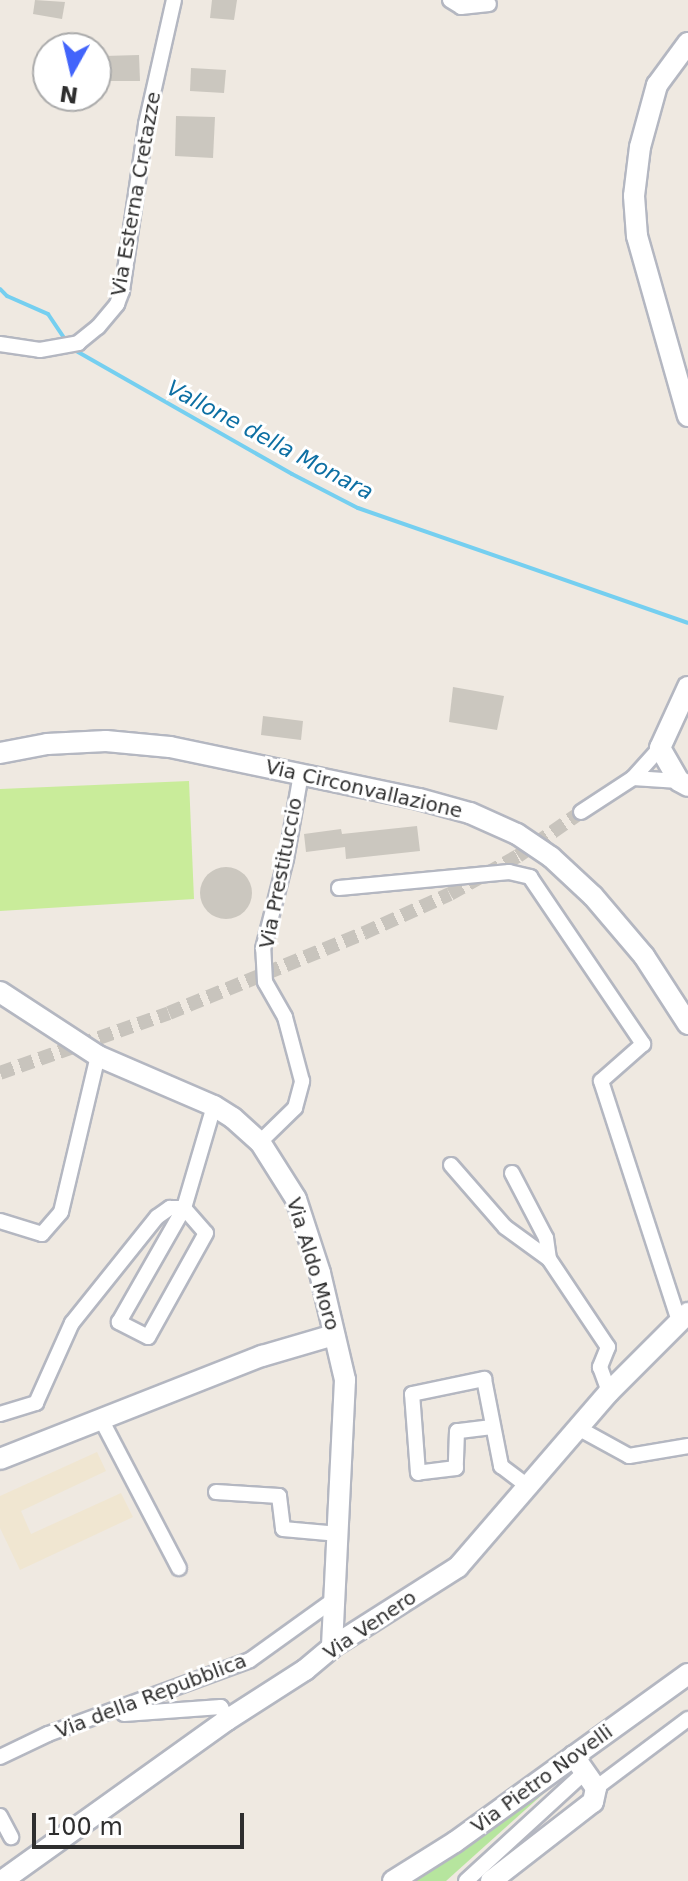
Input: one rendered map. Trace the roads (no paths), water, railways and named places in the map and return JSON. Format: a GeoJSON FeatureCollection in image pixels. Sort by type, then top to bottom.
{"type":"FeatureCollection","features":[{"type":"Feature","properties":{"kind":"street","name":"Via Esterna Cretazze"},"geometry":{"type":"LineString","coordinates":[[0,344],[62,348],[78,343],[108,316],[122,291],[138,169],[174,0]]}},
{"type":"Feature","properties":{"kind":"street"},"geometry":{"type":"LineString","coordinates":[[450,0],[461,7],[489,4]]}},
{"type":"Feature","properties":{"kind":"street"},"geometry":{"type":"LineString","coordinates":[[688,43],[657,85],[640,147],[634,196],[637,236],[688,416]]}},
{"type":"Feature","properties":{"kind":"street"},"geometry":{"type":"LineString","coordinates":[[581,812],[633,778],[660,748],[688,687]]}},
{"type":"Feature","properties":{"kind":"street","name":"Via Circonvallazione"},"geometry":{"type":"LineString","coordinates":[[0,753],[47,744],[106,741],[170,747],[419,799],[470,813],[517,834],[551,857],[593,896],[644,956],[687,1020]]}},
{"type":"Feature","properties":{"kind":"street"},"geometry":{"type":"LineString","coordinates":[[660,748],[684,783]]}},
{"type":"Feature","properties":{"kind":"street","name":"Via Prestituccio"},"geometry":{"type":"LineString","coordinates":[[260,1142],[295,1108],[302,1081],[285,1017],[265,982],[263,949],[286,859],[301,774]]}},
{"type":"Feature","properties":{"kind":"street"},"geometry":{"type":"LineString","coordinates":[[633,778],[684,783]]}},
{"type":"Feature","properties":{"kind":"street"},"geometry":{"type":"LineString","coordinates":[[339,888],[509,872],[530,877],[643,1044],[601,1081],[683,1317]]}},
{"type":"Feature","properties":{"kind":"street","name":"Via Aldo Moro"},"geometry":{"type":"LineString","coordinates":[[0,992],[98,1056],[214,1106],[260,1142],[282,1173],[304,1221],[345,1380],[332,1647]]}},
{"type":"Feature","properties":{"kind":"street"},"geometry":{"type":"LineString","coordinates":[[0,1221],[42,1234],[61,1212],[98,1056]]}},
{"type":"Feature","properties":{"kind":"street"},"geometry":{"type":"LineString","coordinates":[[0,1414],[36,1403],[72,1323],[157,1217],[170,1208],[184,1208],[206,1233],[148,1337],[119,1322],[184,1208],[214,1106]]}},
{"type":"Feature","properties":{"kind":"street"},"geometry":{"type":"LineString","coordinates":[[451,1165],[505,1227],[549,1259],[608,1347],[600,1367],[609,1392]]}},
{"type":"Feature","properties":{"kind":"street"},"geometry":{"type":"LineString","coordinates":[[512,1173],[546,1238],[549,1259]]}},
{"type":"Feature","properties":{"kind":"street"},"geometry":{"type":"LineString","coordinates":[[153,1264],[180,1276]]}},
{"type":"Feature","properties":{"kind":"street","name":"Via Venero"},"geometry":{"type":"LineString","coordinates":[[2,1881],[227,1720],[305,1670],[332,1647],[458,1567],[609,1392],[683,1317]]}},
{"type":"Feature","properties":{"kind":"street"},"geometry":{"type":"LineString","coordinates":[[0,1459],[262,1356],[334,1335]]}},
{"type":"Feature","properties":{"kind":"street"},"geometry":{"type":"LineString","coordinates":[[492,1427],[457,1431],[456,1468],[418,1473],[412,1394],[484,1379],[501,1466],[529,1487]]}},
{"type":"Feature","properties":{"kind":"street"},"geometry":{"type":"LineString","coordinates":[[102,1421],[179,1568]]}},
{"type":"Feature","properties":{"kind":"street"},"geometry":{"type":"LineString","coordinates":[[578,1428],[629,1456],[688,1446]]}},
{"type":"Feature","properties":{"kind":"street"},"geometry":{"type":"LineString","coordinates":[[216,1492],[279,1496],[283,1529],[339,1534]]}},
{"type":"Feature","properties":{"kind":"street","name":"Via della Repubblica"},"geometry":{"type":"LineString","coordinates":[[0,1757],[48,1734],[106,1716],[250,1660],[335,1599]]}},
{"type":"Feature","properties":{"kind":"street","name":"Via Pietro Novelli"},"geometry":{"type":"LineString","coordinates":[[393,1881],[455,1842],[585,1772],[688,1674]]}},
{"type":"Feature","properties":{"kind":"street"},"geometry":{"type":"LineString","coordinates":[[106,1716],[221,1707],[227,1720]]}},
{"type":"Feature","properties":{"kind":"street"},"geometry":{"type":"LineString","coordinates":[[466,1881],[585,1772],[688,1719]]}},
{"type":"Feature","properties":{"kind":"street"},"geometry":{"type":"LineString","coordinates":[[491,1881],[588,1809],[585,1772]]}},
{"type":"Feature","properties":{"kind":"street"},"geometry":{"type":"LineString","coordinates":[[0,1816],[11,1837]]}},
{"type":"Feature","properties":{"kind":"waterway","name":"Vallone della Monara"},"geometry":{"type":"LineString","coordinates":[[0,289],[7,296],[48,314],[66,341]]}},
{"type":"Feature","properties":{"kind":"waterway","name":"Vallone della Monara"},"geometry":{"type":"LineString","coordinates":[[71,348],[292,474],[358,508],[688,623]]}},
{"type":"Feature","properties":{"kind":"tunnel"},"geometry":{"type":"LineString","coordinates":[[0,1073],[169,1013],[364,933],[450,894],[518,856],[581,812]]}}]}
